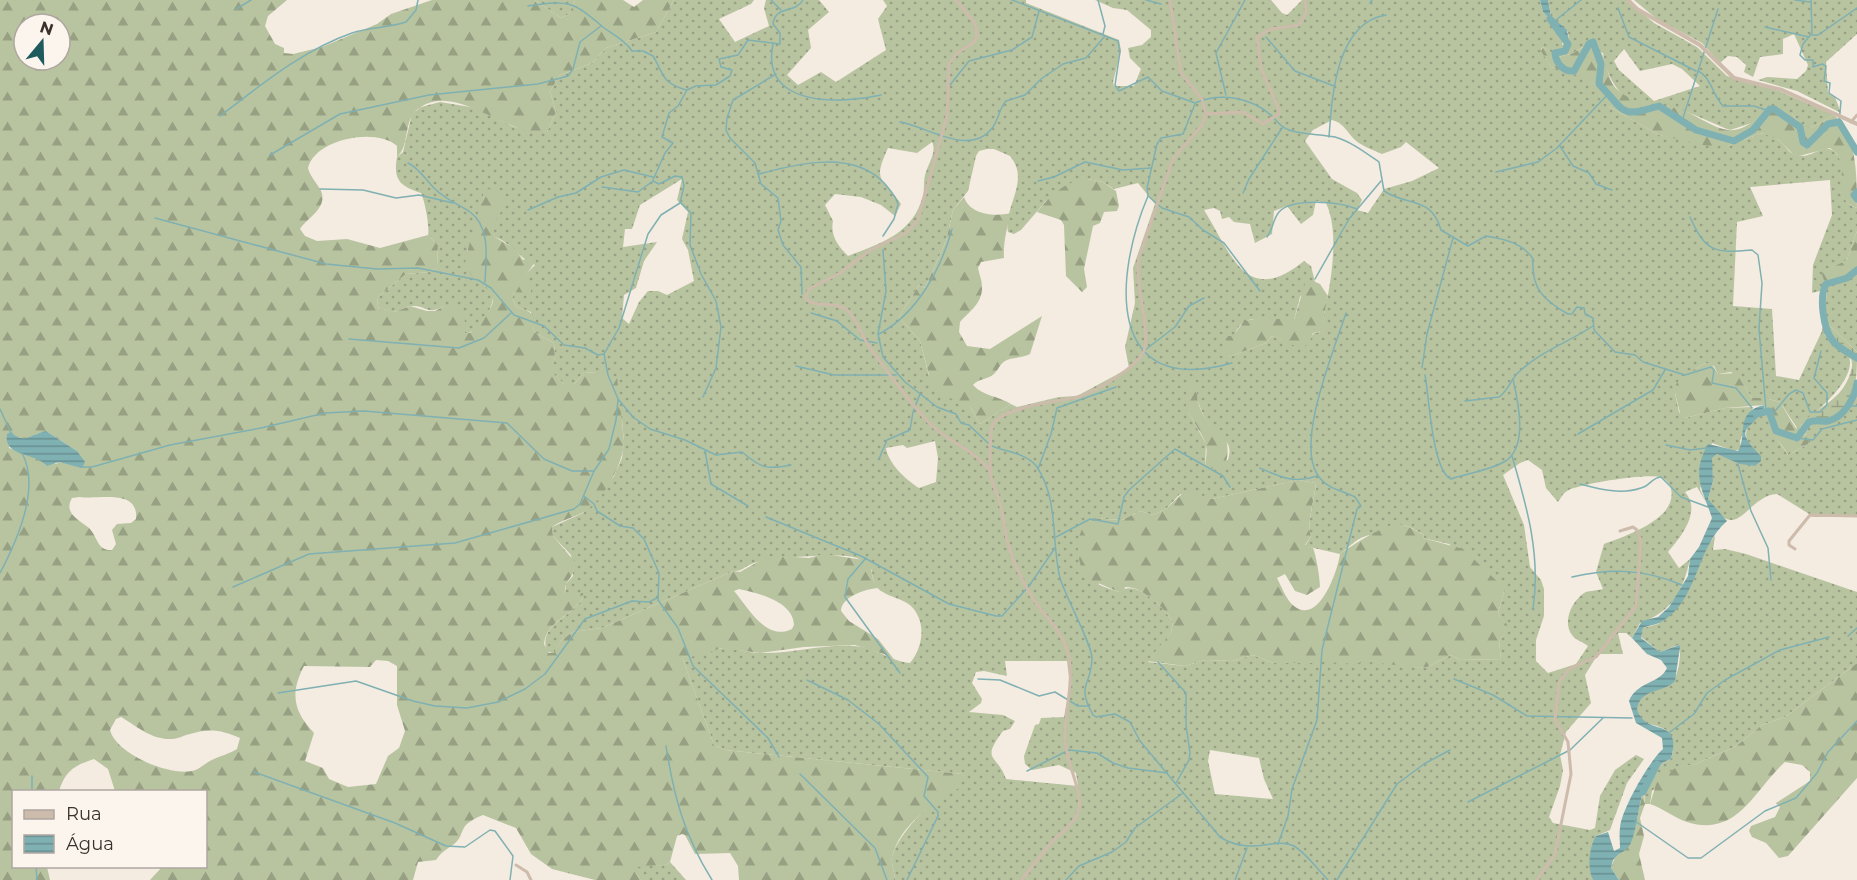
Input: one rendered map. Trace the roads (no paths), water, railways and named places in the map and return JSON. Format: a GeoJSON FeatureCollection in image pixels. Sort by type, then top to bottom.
{"type":"FeatureCollection","features":[{"type":"Feature","properties":{"kind":"street"},"geometry":{"type":"LineString","coordinates":[[956,0],[975,24],[977,36],[974,42],[956,54],[949,64],[946,116],[918,220],[906,233],[869,251],[840,273],[809,289],[805,298],[812,303],[836,305],[847,310],[890,376],[932,425],[976,457],[990,472]]}},
{"type":"Feature","properties":{"kind":"street"},"geometry":{"type":"LineString","coordinates":[[1022,880],[1050,844],[1071,826],[1079,809],[1079,795],[1065,743],[1070,677],[1068,657],[1058,630],[1033,598],[1007,540],[1005,522],[990,472],[992,426],[1005,414],[1056,399],[1077,397],[1117,376],[1140,357],[1145,334],[1137,270],[1139,257],[1173,159],[1202,125],[1206,114],[1202,99],[1180,73],[1170,0]]}},
{"type":"Feature","properties":{"kind":"street"},"geometry":{"type":"LineString","coordinates":[[1206,114],[1242,112],[1263,124],[1279,114],[1279,109],[1261,69],[1257,38],[1271,29],[1299,25],[1306,13],[1305,0]]}},
{"type":"Feature","properties":{"kind":"street"},"geometry":{"type":"LineString","coordinates":[[1628,0],[1637,9],[1656,21],[1700,45],[1720,67],[1734,78],[1782,90],[1857,124]]}},
{"type":"Feature","properties":{"kind":"street"},"geometry":{"type":"LineString","coordinates":[[1851,122],[1857,115]]}},
{"type":"Feature","properties":{"kind":"street"},"geometry":{"type":"LineString","coordinates":[[1795,549],[1789,545],[1789,541],[1810,516],[1857,516]]}},
{"type":"Feature","properties":{"kind":"street"},"geometry":{"type":"LineString","coordinates":[[1537,880],[1555,854],[1571,774],[1568,742],[1555,720],[1559,682],[1569,669],[1596,657],[1615,631],[1633,614],[1639,599],[1640,537],[1633,527],[1620,531]]}},
{"type":"Feature","properties":{"kind":"street"},"geometry":{"type":"LineString","coordinates":[[516,865],[527,872],[531,880]]}},
{"type":"Feature","properties":{"kind":"water"},"geometry":{"type":"Polygon","coordinates":[[[1540,0],[1548,0],[1551,16],[1567,30],[1569,41],[1564,50],[1564,34],[1543,12],[1540,0]]]}},
{"type":"Feature","properties":{"kind":"water"},"geometry":{"type":"Polygon","coordinates":[[[1765,405],[1745,433],[1761,456],[1761,461],[1755,466],[1740,464],[1717,454],[1712,458],[1713,481],[1708,499],[1727,521],[1709,545],[1683,601],[1661,622],[1643,628],[1641,638],[1660,652],[1679,645],[1680,647],[1675,681],[1643,697],[1637,709],[1648,723],[1668,731],[1672,736],[1671,759],[1660,765],[1646,783],[1631,844],[1613,860],[1611,868],[1619,880],[1593,880],[1590,858],[1596,836],[1608,832],[1614,851],[1620,848],[1620,828],[1625,810],[1644,774],[1663,749],[1662,738],[1636,723],[1629,701],[1637,690],[1659,677],[1667,668],[1661,660],[1647,654],[1632,638],[1642,621],[1658,617],[1669,607],[1688,576],[1690,559],[1699,547],[1712,518],[1702,490],[1699,473],[1708,444],[1738,451],[1745,418],[1755,408],[1765,405]]]}},
{"type":"Feature","properties":{"kind":"water"},"geometry":{"type":"Polygon","coordinates":[[[46,431],[77,451],[85,462],[82,468],[59,462],[47,466],[35,458],[14,451],[7,441],[7,434],[11,432],[20,438],[28,438],[46,431]]]}},
{"type":"Feature","properties":{"kind":"waterway"},"geometry":{"type":"LineString","coordinates":[[236,9],[251,0]]}},
{"type":"Feature","properties":{"kind":"waterway"},"geometry":{"type":"LineString","coordinates":[[220,116],[283,69],[316,49],[352,33],[406,22],[416,10],[418,0]]}},
{"type":"Feature","properties":{"kind":"waterway"},"geometry":{"type":"LineString","coordinates":[[771,0],[781,10]]}},
{"type":"Feature","properties":{"kind":"waterway"},"geometry":{"type":"LineString","coordinates":[[653,180],[665,153],[673,143],[662,137],[669,113],[678,106],[687,90],[696,86],[716,85],[730,76],[732,70],[721,67],[719,59],[738,55],[748,40],[780,44],[780,33],[773,24],[777,14],[795,7],[803,0]]}},
{"type":"Feature","properties":{"kind":"waterway"},"geometry":{"type":"LineString","coordinates":[[1012,0],[1118,41],[1120,52],[1115,85],[1119,91],[1148,77],[1162,91],[1195,103],[1215,98],[1235,98],[1255,104],[1286,129],[1335,137],[1352,144],[1379,162],[1384,191],[1425,207],[1437,219],[1441,230],[1468,246],[1486,236],[1506,240],[1524,249],[1533,259],[1534,278],[1545,298],[1568,314],[1572,314],[1577,307],[1584,308],[1585,314],[1593,318],[1594,330],[1615,352],[1635,355],[1643,362],[1685,375],[1711,367],[1714,370],[1712,383],[1736,388],[1752,408]]}},
{"type":"Feature","properties":{"kind":"waterway"},"geometry":{"type":"LineString","coordinates":[[1098,0],[1105,26],[1103,34]]}},
{"type":"Feature","properties":{"kind":"waterway"},"geometry":{"type":"LineString","coordinates":[[1146,0],[1161,4]]}},
{"type":"Feature","properties":{"kind":"waterway"},"geometry":{"type":"LineString","coordinates":[[1226,95],[1216,53],[1245,0]]}},
{"type":"Feature","properties":{"kind":"waterway"},"geometry":{"type":"LineString","coordinates":[[1556,20],[1581,0]]}},
{"type":"Feature","properties":{"kind":"waterway"},"geometry":{"type":"LineString","coordinates":[[1795,0],[1810,2]]}},
{"type":"Feature","properties":{"kind":"waterway"},"geometry":{"type":"LineString","coordinates":[[1811,0],[1812,33],[1803,44],[1800,55],[1805,60],[1813,60],[1813,67],[1822,64],[1826,66],[1824,81],[1830,83],[1829,93],[1841,101],[1839,123]]}},
{"type":"Feature","properties":{"kind":"waterway"},"geometry":{"type":"LineString","coordinates":[[528,6],[562,3],[577,7],[632,51],[643,51],[653,56],[667,81],[686,90]]}},
{"type":"Feature","properties":{"kind":"waterway"},"geometry":{"type":"LineString","coordinates":[[1618,8],[1629,37],[1696,71]]}},
{"type":"Feature","properties":{"kind":"waterway"},"geometry":{"type":"LineString","coordinates":[[1812,35],[1818,35],[1857,8]]}},
{"type":"Feature","properties":{"kind":"waterway"},"geometry":{"type":"LineString","coordinates":[[1682,121],[1718,9]]}},
{"type":"Feature","properties":{"kind":"waterway"},"geometry":{"type":"LineString","coordinates":[[950,85],[969,61],[1012,50],[1032,37],[1039,11]]}},
{"type":"Feature","properties":{"kind":"waterway"},"geometry":{"type":"LineString","coordinates":[[1329,137],[1335,82],[1347,46],[1356,32],[1369,21],[1386,15]]}},
{"type":"Feature","properties":{"kind":"waterway"},"geometry":{"type":"LineString","coordinates":[[1550,19],[1568,44],[1565,51],[1555,53],[1561,66],[1574,71],[1589,44],[1593,42],[1601,64],[1599,84],[1624,110],[1637,112],[1659,106],[1696,130],[1734,141],[1753,130],[1770,109],[1774,109],[1800,127],[1803,142],[1807,145],[1828,124],[1839,122],[1857,152]]}},
{"type":"Feature","properties":{"kind":"waterway"},"geometry":{"type":"LineString","coordinates":[[270,155],[340,114],[429,95],[538,84],[568,76],[573,69],[580,42],[601,26]]}},
{"type":"Feature","properties":{"kind":"waterway"},"geometry":{"type":"LineString","coordinates":[[1765,27],[1809,37]]}},
{"type":"Feature","properties":{"kind":"waterway"},"geometry":{"type":"LineString","coordinates":[[900,122],[949,138],[973,140],[984,136],[993,127],[1006,101],[1025,95],[1041,79],[1063,64],[1086,58],[1105,36]]}},
{"type":"Feature","properties":{"kind":"waterway"},"geometry":{"type":"LineString","coordinates":[[1266,37],[1295,71],[1334,86]]}},
{"type":"Feature","properties":{"kind":"waterway"},"geometry":{"type":"LineString","coordinates":[[773,44],[772,65],[779,80],[791,91],[826,100],[846,100],[881,95]]}},
{"type":"Feature","properties":{"kind":"waterway"},"geometry":{"type":"LineString","coordinates":[[1698,71],[1709,82],[1723,106],[1754,106],[1769,111]]}},
{"type":"Feature","properties":{"kind":"waterway"},"geometry":{"type":"LineString","coordinates":[[776,74],[733,100],[726,130],[730,138],[755,163],[761,184],[778,198],[781,221],[778,230],[783,245],[801,267],[802,294]]}},
{"type":"Feature","properties":{"kind":"waterway"},"geometry":{"type":"LineString","coordinates":[[1496,172],[1538,162],[1557,148],[1608,94]]}},
{"type":"Feature","properties":{"kind":"waterway"},"geometry":{"type":"LineString","coordinates":[[1195,104],[1183,134],[1161,138],[1157,144],[1147,188],[1148,196],[1129,261],[1126,293],[1130,323],[1141,347],[1161,363],[1191,369],[1232,363]]}},
{"type":"Feature","properties":{"kind":"waterway"},"geometry":{"type":"LineString","coordinates":[[1243,193],[1249,179],[1282,128]]}},
{"type":"Feature","properties":{"kind":"waterway"},"geometry":{"type":"LineString","coordinates":[[1560,146],[1573,166],[1589,173],[1596,184],[1612,190]]}},
{"type":"Feature","properties":{"kind":"waterway"},"geometry":{"type":"LineString","coordinates":[[759,174],[791,166],[825,162],[842,163],[872,173],[885,184],[898,204],[894,219],[883,236]]}},
{"type":"Feature","properties":{"kind":"waterway"},"geometry":{"type":"LineString","coordinates":[[1038,181],[1054,177],[1085,162],[1123,170],[1151,168]]}},
{"type":"Feature","properties":{"kind":"waterway"},"geometry":{"type":"LineString","coordinates":[[408,163],[419,171],[439,193],[477,218],[486,244],[485,282]]}},
{"type":"Feature","properties":{"kind":"waterway"},"geometry":{"type":"LineString","coordinates":[[528,210],[558,197],[576,193],[601,177],[624,170],[653,177]]}},
{"type":"Feature","properties":{"kind":"waterway"},"geometry":{"type":"LineString","coordinates":[[602,187],[638,192],[653,181],[659,184],[675,176],[682,177],[684,186],[680,203],[661,215],[648,234],[619,328],[604,354],[608,375],[618,399],[633,417],[650,429],[685,440],[716,455],[742,452],[764,466],[791,465]]}},
{"type":"Feature","properties":{"kind":"waterway"},"geometry":{"type":"LineString","coordinates":[[1315,279],[1349,219],[1381,181]]}},
{"type":"Feature","properties":{"kind":"waterway"},"geometry":{"type":"LineString","coordinates":[[320,189],[363,190],[396,198],[419,195],[453,203]]}},
{"type":"Feature","properties":{"kind":"waterway"},"geometry":{"type":"LineString","coordinates":[[1857,192],[1854,195],[1857,199]]}},
{"type":"Feature","properties":{"kind":"waterway"},"geometry":{"type":"LineString","coordinates":[[1148,196],[1162,208],[1189,217],[1203,230],[1224,243],[1260,291]]}},
{"type":"Feature","properties":{"kind":"waterway"},"geometry":{"type":"LineString","coordinates":[[1267,237],[1279,212],[1294,204],[1317,202],[1340,204],[1357,209]]}},
{"type":"Feature","properties":{"kind":"waterway"},"geometry":{"type":"LineString","coordinates":[[681,203],[691,213],[690,245],[701,274],[716,301],[721,327],[716,368],[703,397]]}},
{"type":"Feature","properties":{"kind":"waterway"},"geometry":{"type":"LineString","coordinates":[[1690,217],[1701,238],[1713,248],[1729,251],[1752,250],[1758,255],[1762,283],[1759,329],[1766,410]]}},
{"type":"Feature","properties":{"kind":"waterway"},"geometry":{"type":"LineString","coordinates":[[155,218],[326,264],[377,269],[418,268],[478,280],[491,288],[514,315],[544,326],[564,345],[585,348],[598,355],[604,354]]}},
{"type":"Feature","properties":{"kind":"waterway"},"geometry":{"type":"LineString","coordinates":[[879,334],[905,315],[926,289],[941,259],[952,229]]}},
{"type":"Feature","properties":{"kind":"waterway"},"geometry":{"type":"LineString","coordinates":[[1422,368],[1427,334],[1453,238]]}},
{"type":"Feature","properties":{"kind":"waterway"},"geometry":{"type":"LineString","coordinates":[[883,250],[886,291],[878,334],[883,357],[905,382],[937,407],[956,414],[961,423],[969,425],[988,443]]}},
{"type":"Feature","properties":{"kind":"waterway"},"geometry":{"type":"LineString","coordinates":[[1857,270],[1847,278],[1826,284],[1823,297],[1825,321],[1830,336],[1841,348],[1857,358]]}},
{"type":"Feature","properties":{"kind":"waterway"},"geometry":{"type":"LineString","coordinates":[[1145,350],[1175,327],[1189,306],[1204,298]]}},
{"type":"Feature","properties":{"kind":"waterway"},"geometry":{"type":"LineString","coordinates":[[349,339],[459,348],[484,338],[511,313]]}},
{"type":"Feature","properties":{"kind":"waterway"},"geometry":{"type":"LineString","coordinates":[[811,313],[837,321],[860,340],[877,343]]}},
{"type":"Feature","properties":{"kind":"waterway"},"geometry":{"type":"LineString","coordinates":[[1278,844],[1288,816],[1292,789],[1317,720],[1322,650],[1357,509],[1361,506],[1355,497],[1325,483],[1317,474],[1312,459],[1311,439],[1314,417],[1326,370],[1346,313]]}},
{"type":"Feature","properties":{"kind":"waterway"},"geometry":{"type":"LineString","coordinates":[[1465,401],[1499,397],[1528,364],[1593,326]]}},
{"type":"Feature","properties":{"kind":"waterway"},"geometry":{"type":"LineString","coordinates":[[1771,416],[1789,394],[1796,390],[1803,393],[1810,412],[1820,412],[1827,405],[1827,393],[1814,378],[1821,351]]}},
{"type":"Feature","properties":{"kind":"waterway"},"geometry":{"type":"LineString","coordinates":[[796,366],[834,375],[896,375]]}},
{"type":"Feature","properties":{"kind":"waterway"},"geometry":{"type":"LineString","coordinates":[[1578,434],[1653,390],[1665,370]]}},
{"type":"Feature","properties":{"kind":"waterway"},"geometry":{"type":"LineString","coordinates":[[1425,375],[1435,448],[1439,462],[1451,479],[1498,465],[1512,455],[1517,446],[1520,424],[1513,379]]}},
{"type":"Feature","properties":{"kind":"waterway"},"geometry":{"type":"LineString","coordinates":[[1756,414],[1769,411],[1776,431],[1797,438],[1809,422],[1828,421],[1839,416],[1851,400],[1857,383]]}},
{"type":"Feature","properties":{"kind":"waterway"},"geometry":{"type":"LineString","coordinates":[[1038,469],[1051,434],[1057,408],[1116,387]]}},
{"type":"Feature","properties":{"kind":"waterway"},"geometry":{"type":"LineString","coordinates":[[879,459],[887,440],[910,430],[913,412],[920,394]]}},
{"type":"Feature","properties":{"kind":"waterway"},"geometry":{"type":"LineString","coordinates":[[233,587],[309,554],[455,543],[574,509],[580,504],[594,471],[609,449],[618,400]]}},
{"type":"Feature","properties":{"kind":"waterway"},"geometry":{"type":"LineString","coordinates":[[1847,406],[1857,406]]}},
{"type":"Feature","properties":{"kind":"waterway"},"geometry":{"type":"LineString","coordinates":[[0,409],[11,433]]}},
{"type":"Feature","properties":{"kind":"waterway"},"geometry":{"type":"LineString","coordinates":[[80,467],[92,467],[170,445],[325,413],[364,411],[507,423],[544,459],[572,471],[594,471]]}},
{"type":"Feature","properties":{"kind":"waterway"},"geometry":{"type":"LineString","coordinates":[[1797,438],[1813,440],[1822,429],[1857,420]]}},
{"type":"Feature","properties":{"kind":"waterway"},"geometry":{"type":"LineString","coordinates":[[1666,445],[1690,450],[1706,448]]}},
{"type":"Feature","properties":{"kind":"waterway"},"geometry":{"type":"LineString","coordinates":[[992,446],[1033,462],[1049,493],[1060,578],[1091,653],[1091,668],[1085,691],[1093,715],[1096,717],[1115,714],[1130,722],[1140,741],[1220,837],[1242,845],[1279,843],[1294,846],[1328,880]]}},
{"type":"Feature","properties":{"kind":"waterway"},"geometry":{"type":"LineString","coordinates":[[1056,537],[1090,519],[1118,524],[1124,497],[1129,490],[1175,449],[1223,476],[1230,487]]}},
{"type":"Feature","properties":{"kind":"waterway"},"geometry":{"type":"LineString","coordinates":[[705,451],[711,484],[748,506]]}},
{"type":"Feature","properties":{"kind":"waterway"},"geometry":{"type":"LineString","coordinates":[[0,573],[19,530],[28,498],[29,482],[22,453]]}},
{"type":"Feature","properties":{"kind":"waterway"},"geometry":{"type":"LineString","coordinates":[[1512,456],[1523,494],[1534,550],[1533,609]]}},
{"type":"Feature","properties":{"kind":"waterway"},"geometry":{"type":"LineString","coordinates":[[1738,464],[1751,511],[1768,548],[1771,580]]}},
{"type":"Feature","properties":{"kind":"waterway"},"geometry":{"type":"LineString","coordinates":[[1260,468],[1281,477],[1295,479],[1317,476]]}},
{"type":"Feature","properties":{"kind":"waterway"},"geometry":{"type":"LineString","coordinates":[[1580,484],[1626,491],[1644,487],[1661,477],[1681,497],[1708,507]]}},
{"type":"Feature","properties":{"kind":"waterway"},"geometry":{"type":"LineString","coordinates":[[584,496],[594,504],[597,511],[620,526],[633,528],[644,539],[659,573],[658,600],[678,628],[693,666],[768,738],[779,757]]}},
{"type":"Feature","properties":{"kind":"waterway"},"geometry":{"type":"LineString","coordinates":[[766,517],[861,556],[949,604],[996,616],[1002,616],[1029,586],[1055,548]]}},
{"type":"Feature","properties":{"kind":"waterway"},"geometry":{"type":"LineString","coordinates":[[866,558],[848,579],[845,597],[900,673]]}},
{"type":"Feature","properties":{"kind":"waterway"},"geometry":{"type":"LineString","coordinates":[[1572,577],[1600,572],[1628,572],[1655,576],[1682,585]]}},
{"type":"Feature","properties":{"kind":"waterway"},"geometry":{"type":"LineString","coordinates":[[278,693],[356,681],[413,701],[435,706],[467,708],[498,702],[525,689],[545,674],[585,619],[632,601],[649,602],[657,598]]}},
{"type":"Feature","properties":{"kind":"waterway"},"geometry":{"type":"LineString","coordinates":[[1848,636],[1857,628]]}},
{"type":"Feature","properties":{"kind":"waterway"},"geometry":{"type":"LineString","coordinates":[[1670,732],[1694,714],[1707,693],[1725,680],[1780,650],[1829,637]]}},
{"type":"Feature","properties":{"kind":"waterway"},"geometry":{"type":"LineString","coordinates":[[1158,662],[1186,693],[1186,725],[1190,753],[1189,760],[1176,783]]}},
{"type":"Feature","properties":{"kind":"waterway"},"geometry":{"type":"LineString","coordinates":[[978,679],[1000,680],[1039,696],[1055,692],[1078,706],[1088,706]]}},
{"type":"Feature","properties":{"kind":"waterway"},"geometry":{"type":"LineString","coordinates":[[1454,679],[1493,695],[1527,716],[1632,718]]}},
{"type":"Feature","properties":{"kind":"waterway"},"geometry":{"type":"LineString","coordinates":[[807,680],[848,700],[879,724],[928,777],[924,796],[938,812],[938,816],[907,880]]}},
{"type":"Feature","properties":{"kind":"waterway"},"geometry":{"type":"LineString","coordinates":[[1468,802],[1570,750],[1603,718]]}},
{"type":"Feature","properties":{"kind":"waterway"},"geometry":{"type":"LineString","coordinates":[[1635,821],[1688,858],[1701,858],[1765,811],[1796,798],[1817,773],[1828,752],[1857,721]]}},
{"type":"Feature","properties":{"kind":"waterway"},"geometry":{"type":"LineString","coordinates":[[666,746],[673,782],[687,831],[712,880]]}},
{"type":"Feature","properties":{"kind":"waterway"},"geometry":{"type":"LineString","coordinates":[[1027,771],[1069,750],[1097,753],[1113,763],[1128,768],[1167,773]]}},
{"type":"Feature","properties":{"kind":"waterway"},"geometry":{"type":"LineString","coordinates":[[1337,880],[1397,784],[1424,764],[1450,750]]}},
{"type":"Feature","properties":{"kind":"waterway"},"geometry":{"type":"LineString","coordinates":[[1643,792],[1657,764]]}},
{"type":"Feature","properties":{"kind":"waterway"},"geometry":{"type":"LineString","coordinates":[[254,772],[395,823],[446,846],[465,847],[490,830],[495,831],[513,856],[510,880]]}},
{"type":"Feature","properties":{"kind":"waterway"},"geometry":{"type":"LineString","coordinates":[[800,774],[875,848],[887,880]]}},
{"type":"Feature","properties":{"kind":"waterway"},"geometry":{"type":"LineString","coordinates":[[32,776],[32,790]]}},
{"type":"Feature","properties":{"kind":"waterway"},"geometry":{"type":"LineString","coordinates":[[1066,880],[1079,866],[1112,852],[1126,842],[1135,828],[1183,793]]}},
{"type":"Feature","properties":{"kind":"waterway"},"geometry":{"type":"LineString","coordinates":[[1235,880],[1247,848]]}},
{"type":"Feature","properties":{"kind":"waterway"},"geometry":{"type":"LineString","coordinates":[[36,868],[37,880]]}}]}
